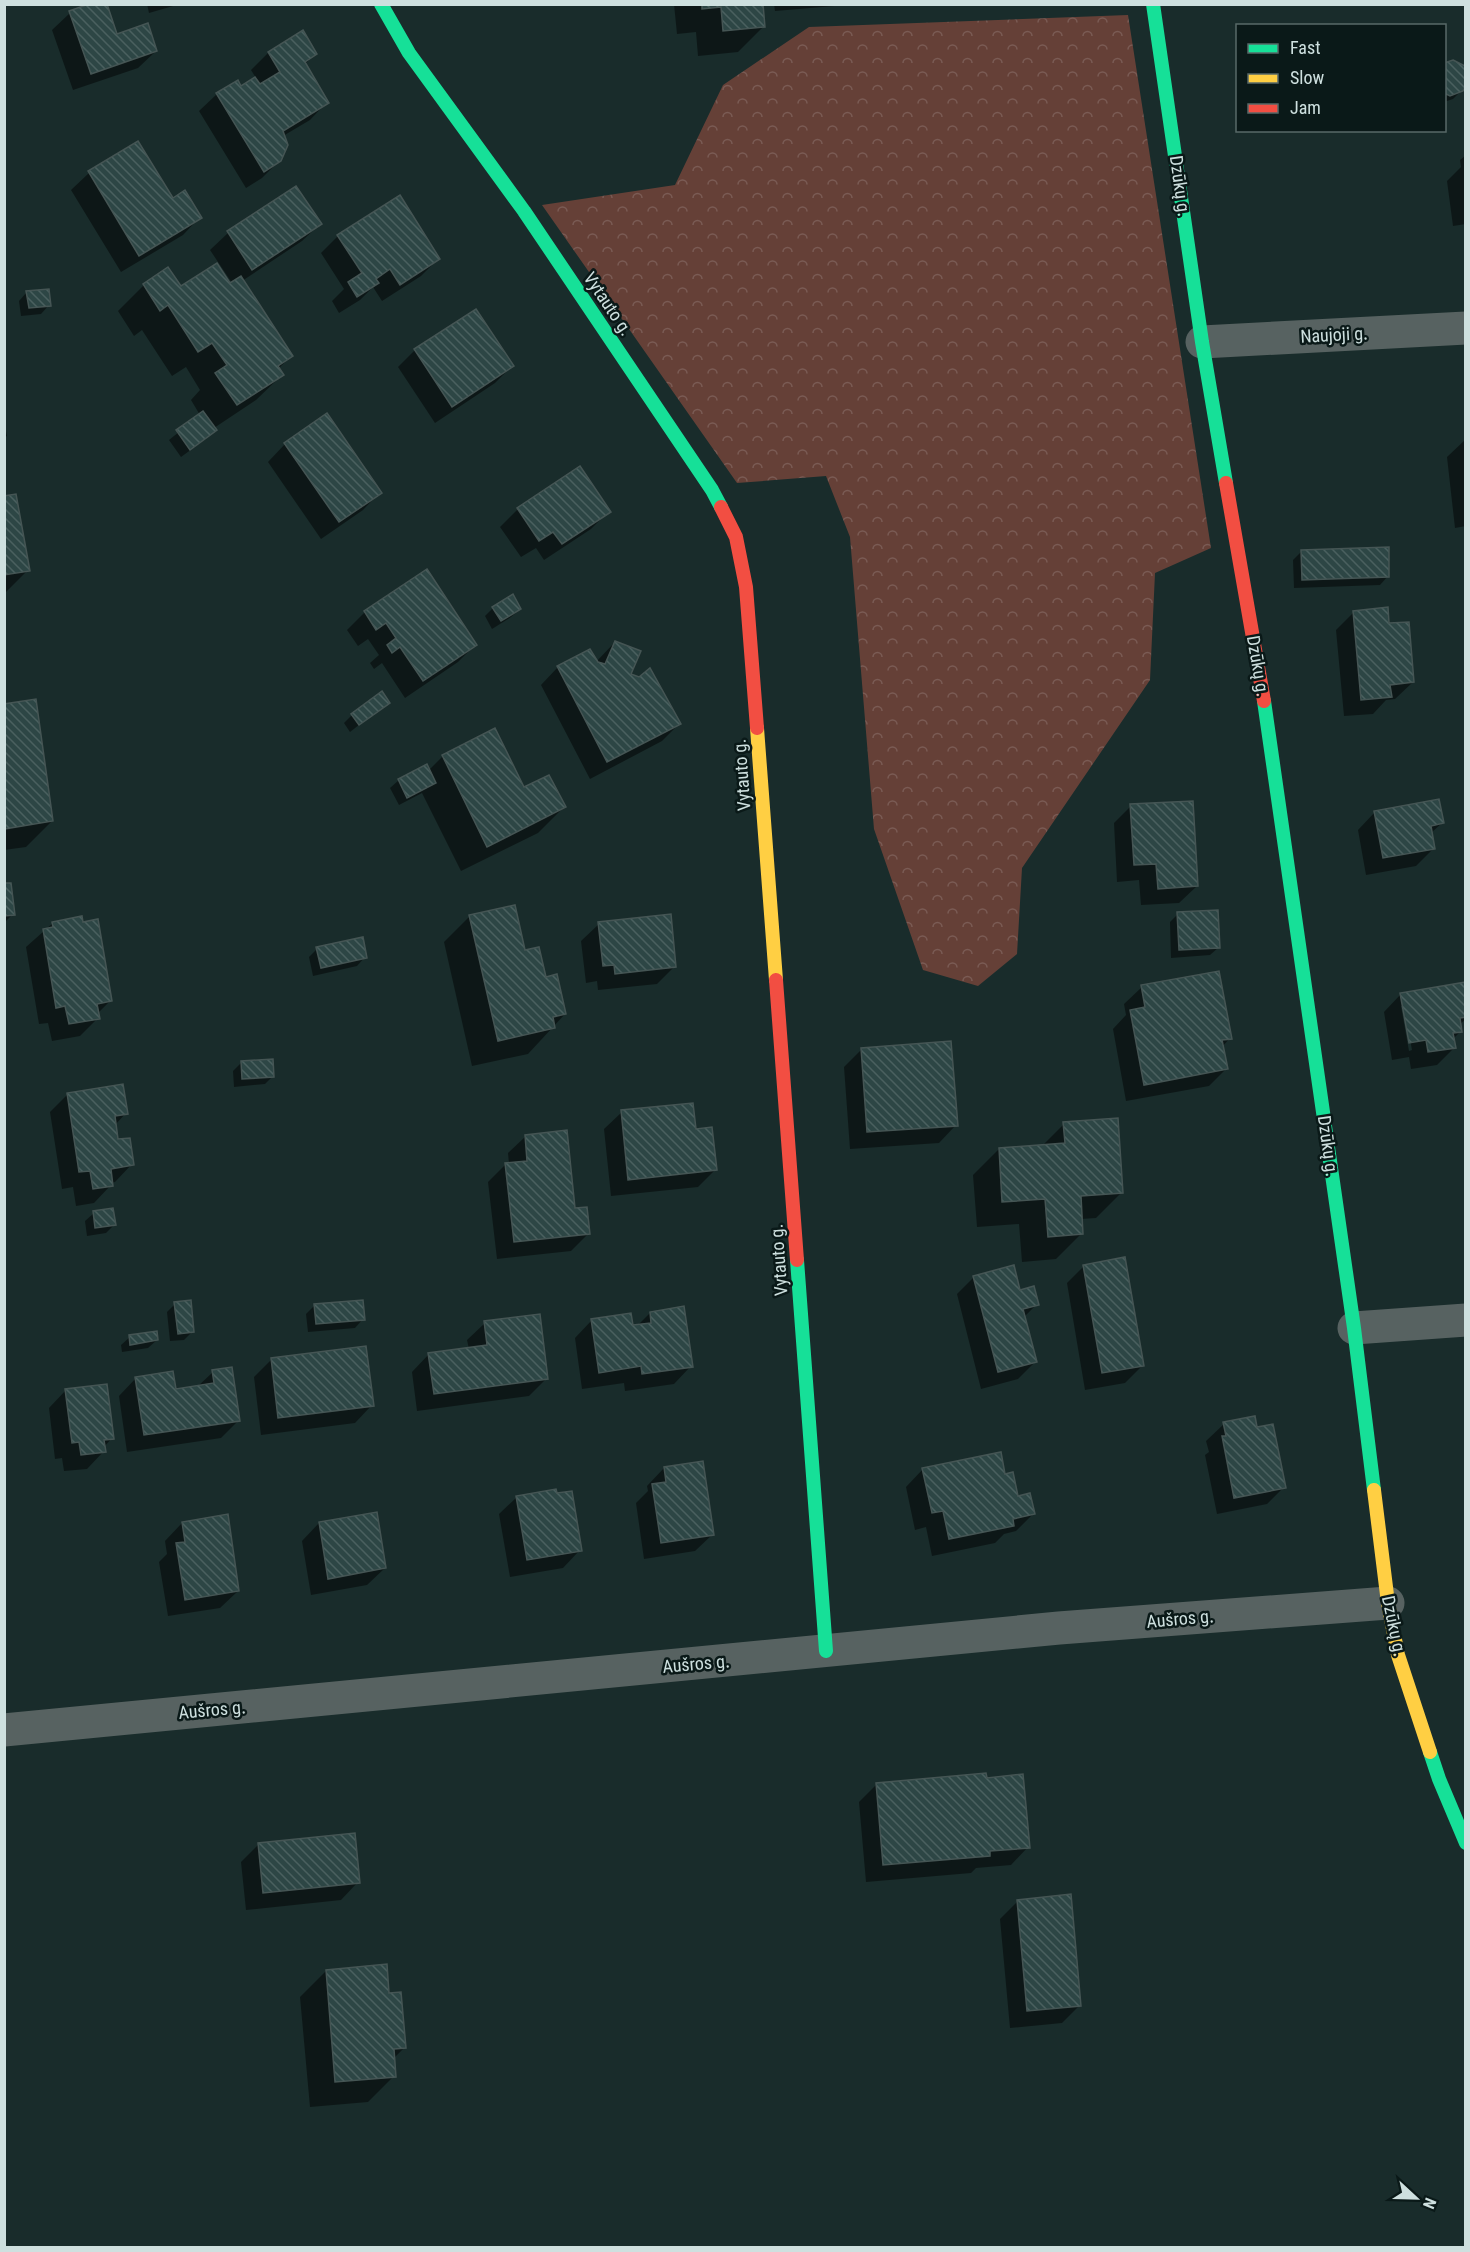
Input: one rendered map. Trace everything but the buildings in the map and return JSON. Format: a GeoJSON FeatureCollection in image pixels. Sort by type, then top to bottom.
{"type":"FeatureCollection","features":[{"type":"Feature","properties":{"kind":"street","name":"Vytauto g."},"geometry":{"type":"LineString","coordinates":[[381,4],[409,53],[524,211],[706,481],[736,537],[746,587],[826,1651]]}},
{"type":"Feature","properties":{"kind":"street","name":"Dzūkų g."},"geometry":{"type":"LineString","coordinates":[[1153,4],[1202,342],[1269,732],[1354,1328],[1388,1603],[1398,1655],[1439,1779],[1466,1843]]}},
{"type":"Feature","properties":{"kind":"street","name":"Naujoji g."},"geometry":{"type":"LineString","coordinates":[[1202,342],[1466,328]]}},
{"type":"Feature","properties":{"kind":"street"},"geometry":{"type":"LineString","coordinates":[[1354,1328],[1466,1320]]}},
{"type":"Feature","properties":{"kind":"street","name":"Aušros g."},"geometry":{"type":"LineString","coordinates":[[4,1730],[1059,1628],[1388,1603]]}},
{"type":"Feature","properties":{"kind":"green space"},"geometry":{"type":"Polygon","coordinates":[[[1128,15],[1211,548],[1155,573],[1150,680],[1022,868],[1017,954],[978,986],[923,970],[874,829],[850,537],[826,476],[737,483],[542,205],[675,185],[723,85],[809,27],[1128,15]]]}},
{"type":"Feature","properties":{"kind":"traffic: fast"},"geometry":{"type":"LineString","coordinates":[[381,4],[409,53],[524,211],[712,490],[721,507]]}},
{"type":"Feature","properties":{"kind":"traffic: fast"},"geometry":{"type":"LineString","coordinates":[[1153,4],[1202,342],[1226,483]]}},
{"type":"Feature","properties":{"kind":"traffic: fast"},"geometry":{"type":"LineString","coordinates":[[1264,701],[1354,1328],[1374,1490]]}},
{"type":"Feature","properties":{"kind":"traffic: fast"},"geometry":{"type":"LineString","coordinates":[[797,1260],[826,1651]]}},
{"type":"Feature","properties":{"kind":"traffic: fast"},"geometry":{"type":"LineString","coordinates":[[1430,1752],[1466,1843]]}},
{"type":"Feature","properties":{"kind":"traffic: slow"},"geometry":{"type":"LineString","coordinates":[[757,728],[776,980]]}},
{"type":"Feature","properties":{"kind":"traffic: slow"},"geometry":{"type":"LineString","coordinates":[[1374,1490],[1388,1603],[1398,1655],[1430,1752]]}},
{"type":"Feature","properties":{"kind":"traffic: jam"},"geometry":{"type":"LineString","coordinates":[[1226,483],[1264,701]]}},
{"type":"Feature","properties":{"kind":"traffic: jam"},"geometry":{"type":"LineString","coordinates":[[721,507],[736,537],[746,587],[757,728]]}},
{"type":"Feature","properties":{"kind":"traffic: jam"},"geometry":{"type":"LineString","coordinates":[[776,980],[797,1260]]}}]}
